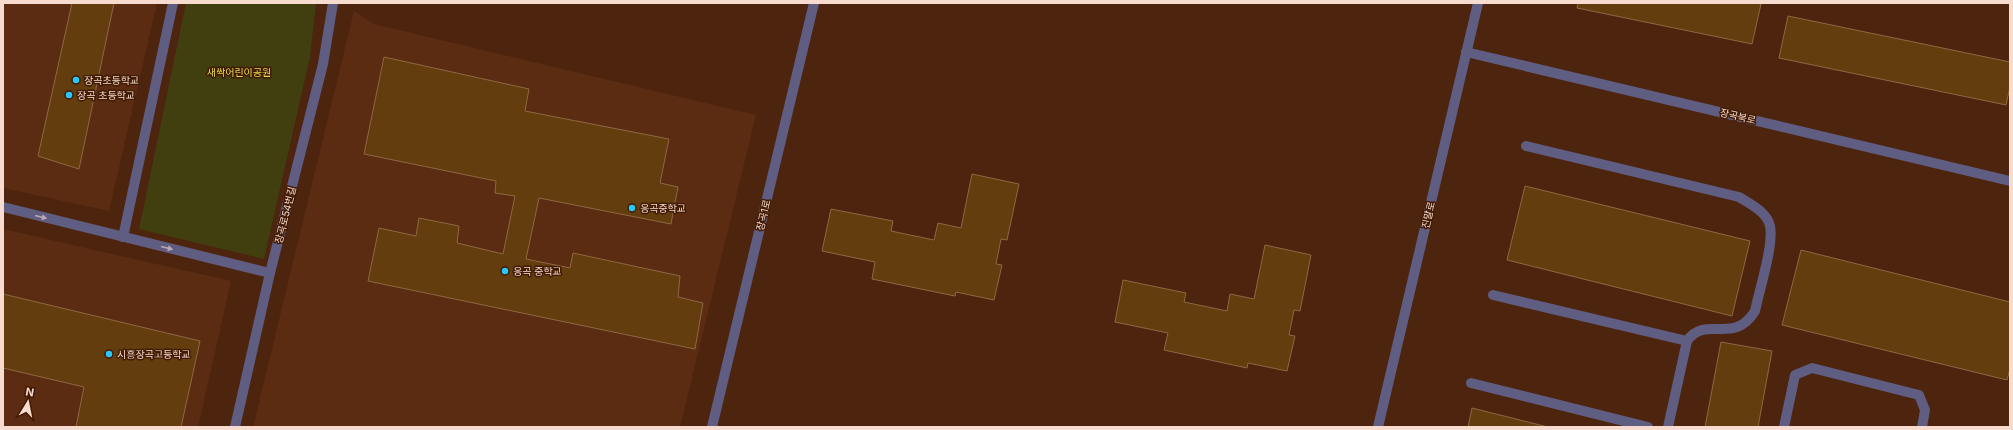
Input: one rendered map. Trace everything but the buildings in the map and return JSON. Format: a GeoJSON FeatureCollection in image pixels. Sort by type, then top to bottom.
{"type":"FeatureCollection","features":[{"type":"Feature","properties":{"kind":"street"},"geometry":{"type":"LineString","coordinates":[[123,237],[173,3]]}},
{"type":"Feature","properties":{"kind":"street","name":"장곡로54번길"},"geometry":{"type":"LineString","coordinates":[[235,427],[270,273],[323,64],[333,3]]}},
{"type":"Feature","properties":{"kind":"street","name":"장곡1로"},"geometry":{"type":"LineString","coordinates":[[712,427],[814,3]]}},
{"type":"Feature","properties":{"kind":"street","name":"진말로"},"geometry":{"type":"LineString","coordinates":[[1378,427],[1478,3]]}},
{"type":"Feature","properties":{"kind":"street","name":"장곡북로"},"geometry":{"type":"LineString","coordinates":[[1466,52],[2010,181]]}},
{"type":"Feature","properties":{"kind":"street"},"geometry":{"type":"LineString","coordinates":[[1526,146],[1739,197],[1756,208],[1770,225],[1770,240],[1754,311],[1749,321],[1735,329],[1709,328],[1692,333],[1686,341],[1668,427]]}},
{"type":"Feature","properties":{"kind":"street"},"geometry":{"type":"LineString","coordinates":[[3,207],[270,273]]}},
{"type":"Feature","properties":{"kind":"street"},"geometry":{"type":"LineString","coordinates":[[1493,295],[1686,341]]}},
{"type":"Feature","properties":{"kind":"street"},"geometry":{"type":"LineString","coordinates":[[1784,427],[1795,375],[1812,368],[1919,395],[1925,410],[1922,427]]}},
{"type":"Feature","properties":{"kind":"street"},"geometry":{"type":"LineString","coordinates":[[1471,383],[1648,427]]}},
{"type":"Feature","properties":{"kind":"shaded area","name":"장곡 초등학교"},"geometry":{"type":"Polygon","coordinates":[[[3,3],[157,3],[109,211],[3,188],[3,3]]]}},
{"type":"Feature","properties":{"kind":"shaded area","name":"응곡 중학교"},"geometry":{"type":"Polygon","coordinates":[[[354,11],[374,24],[756,115],[680,427],[253,427],[354,11]]]}},
{"type":"Feature","properties":{"kind":"shaded area","name":"시흥장곡고등학교"},"geometry":{"type":"Polygon","coordinates":[[[3,229],[231,281],[198,427],[3,427],[3,229]]]}},
{"type":"Feature","properties":{"kind":"green space","name":"새싹어린이공원"},"geometry":{"type":"Polygon","coordinates":[[[186,3],[316,3],[310,57],[264,259],[139,229],[186,3]]]}},
{"type":"Feature","properties":{"kind":"place","name":"장곡초등학교"},"geometry":{"type":"Point","coordinates":[76,80]}},
{"type":"Feature","properties":{"kind":"place","name":"장곡 초등학교"},"geometry":{"type":"Point","coordinates":[69,95]}},
{"type":"Feature","properties":{"kind":"place","name":"응곡중학교"},"geometry":{"type":"Point","coordinates":[632,208]}},
{"type":"Feature","properties":{"kind":"place","name":"응곡 중학교"},"geometry":{"type":"Point","coordinates":[505,271]}},
{"type":"Feature","properties":{"kind":"place","name":"시흥장곡고등학교"},"geometry":{"type":"Point","coordinates":[109,354]}}]}
